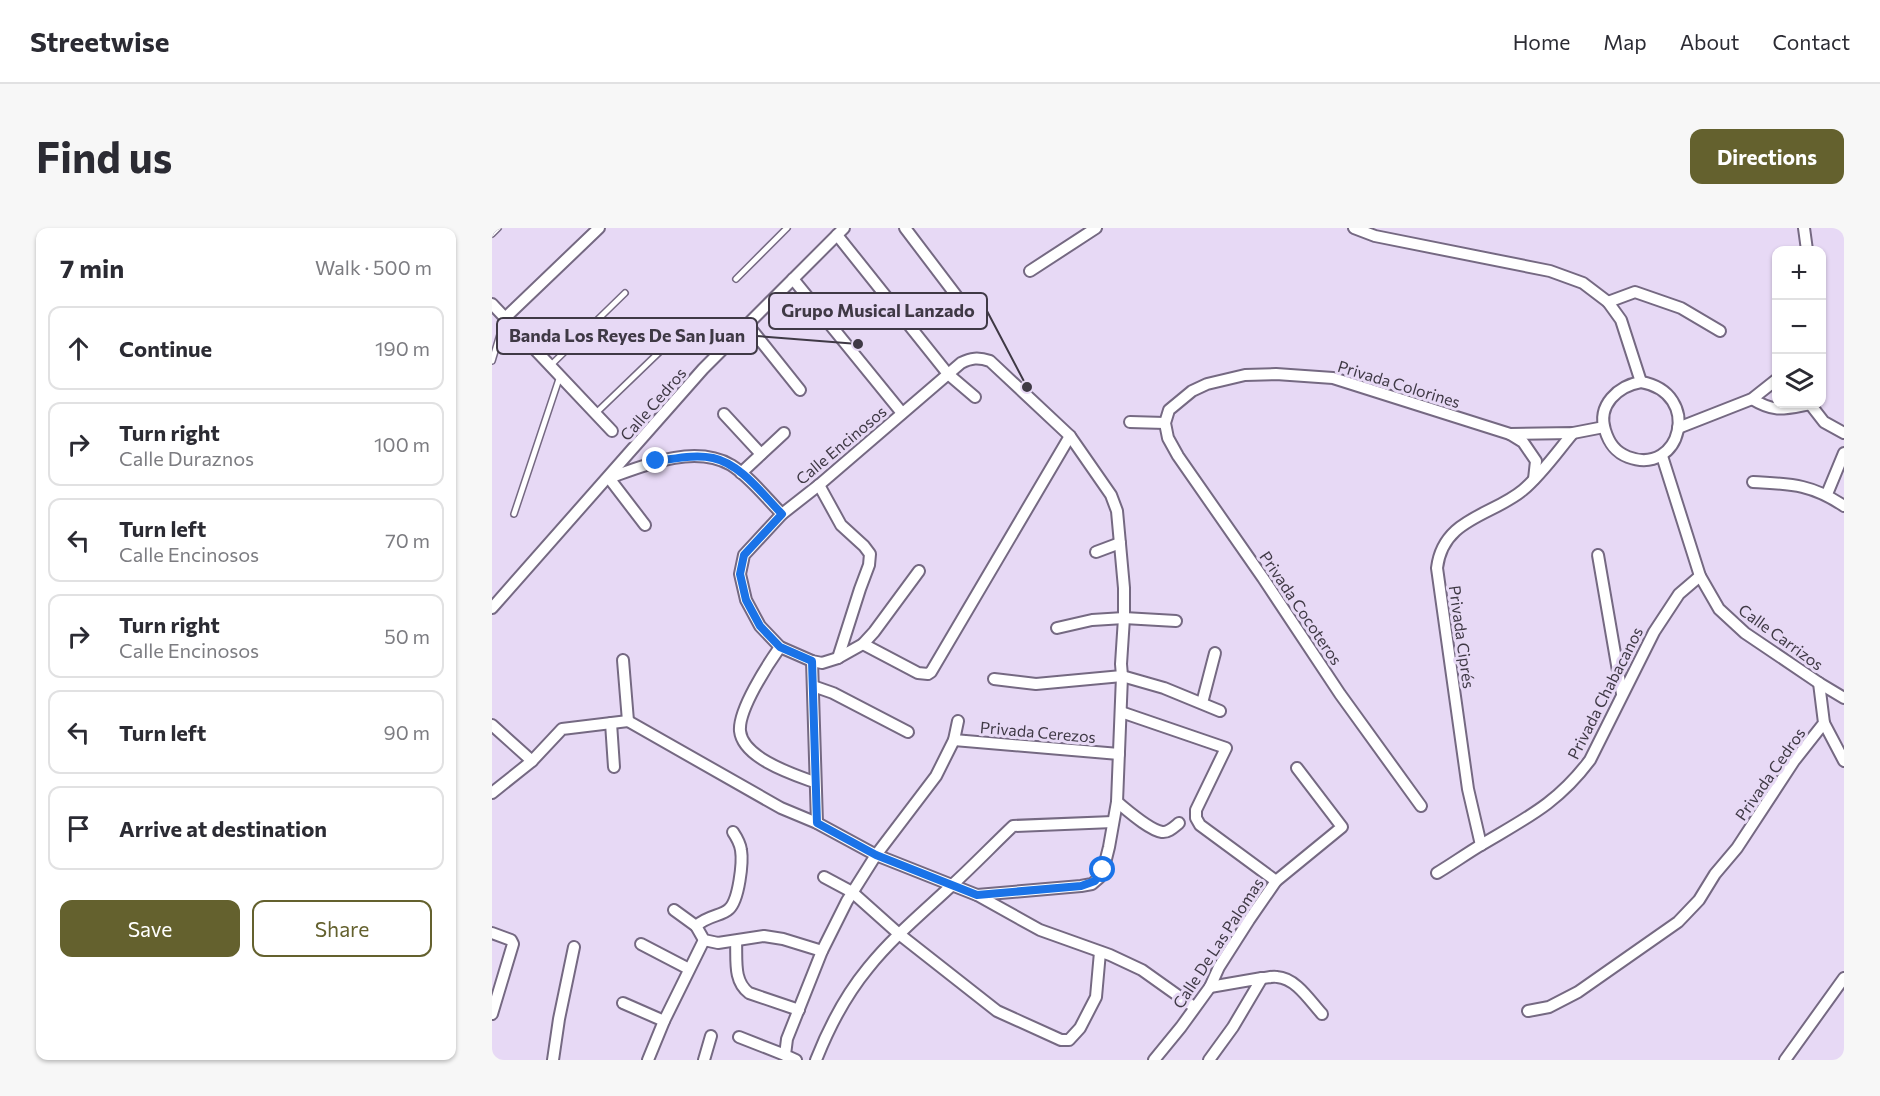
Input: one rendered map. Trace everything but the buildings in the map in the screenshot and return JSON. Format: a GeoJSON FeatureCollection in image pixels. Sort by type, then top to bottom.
{"type":"FeatureCollection","features":[{"type":"Feature","properties":{"kind":"street"},"geometry":{"type":"LineString","coordinates":[[505,318],[599,228]]}},
{"type":"Feature","properties":{"kind":"street"},"geometry":{"type":"LineString","coordinates":[[905,228],[971,315]]}},
{"type":"Feature","properties":{"kind":"street"},"geometry":{"type":"LineString","coordinates":[[1030,270],[1096,228]]}},
{"type":"Feature","properties":{"kind":"street"},"geometry":{"type":"LineString","coordinates":[[1354,228],[1375,236],[1550,271],[1583,284],[1608,302],[1621,320],[1641,382]]}},
{"type":"Feature","properties":{"kind":"street"},"geometry":{"type":"LineString","coordinates":[[1804,228],[1806,246]]}},
{"type":"Feature","properties":{"kind":"street"},"geometry":{"type":"LineString","coordinates":[[840,231],[948,374],[975,397]]}},
{"type":"Feature","properties":{"kind":"street","name":"Calle Cedros"},"geometry":{"type":"LineString","coordinates":[[492,608],[703,369],[840,231]]}},
{"type":"Feature","properties":{"kind":"street"},"geometry":{"type":"LineString","coordinates":[[793,279],[902,413]]}},
{"type":"Feature","properties":{"kind":"street"},"geometry":{"type":"LineString","coordinates":[[1608,302],[1635,292],[1681,308],[1720,330]]}},
{"type":"Feature","properties":{"kind":"street"},"geometry":{"type":"LineString","coordinates":[[492,304],[612,431]]}},
{"type":"Feature","properties":{"kind":"street"},"geometry":{"type":"LineString","coordinates":[[748,325],[800,390]]}},
{"type":"Feature","properties":{"kind":"street","name":"Calle Encinosos"},"geometry":{"type":"LineString","coordinates":[[812,661],[780,647],[760,626],[746,600],[740,574],[744,555],[782,514],[961,363],[970,358],[990,361],[1070,436],[1111,495],[1116,511],[1120,543],[1124,618],[1117,802],[1109,848],[1099,878],[1092,884],[977,895]]}},
{"type":"Feature","properties":{"kind":"street","name":"Privada Colorines"},"geometry":{"type":"LineString","coordinates":[[1165,423],[1169,410],[1181,398],[1207,384],[1245,375],[1276,374],[1333,378],[1510,434],[1573,433],[1604,427]]}},
{"type":"Feature","properties":{"kind":"street"},"geometry":{"type":"LineString","coordinates":[[1641,382],[1664,391],[1673,400],[1678,411],[1675,440],[1662,456],[1648,460],[1636,460],[1613,448],[1604,427],[1603,416],[1612,396],[1630,384],[1641,382]]}},
{"type":"Feature","properties":{"kind":"street"},"geometry":{"type":"LineString","coordinates":[[1678,428],[1752,399],[1772,383]]}},
{"type":"Feature","properties":{"kind":"street"},"geometry":{"type":"LineString","coordinates":[[1752,399],[1767,408],[1788,408]]}},
{"type":"Feature","properties":{"kind":"street"},"geometry":{"type":"LineString","coordinates":[[1813,408],[1824,422],[1844,432]]}},
{"type":"Feature","properties":{"kind":"street"},"geometry":{"type":"LineString","coordinates":[[724,414],[761,454]]}},
{"type":"Feature","properties":{"kind":"street"},"geometry":{"type":"LineString","coordinates":[[1130,422],[1165,423]]}},
{"type":"Feature","properties":{"kind":"street","name":"Privada Cocoteros"},"geometry":{"type":"LineString","coordinates":[[1165,423],[1168,438],[1178,456],[1340,694],[1421,806]]}},
{"type":"Feature","properties":{"kind":"street"},"geometry":{"type":"LineString","coordinates":[[741,473],[784,433]]}},
{"type":"Feature","properties":{"kind":"street","name":"Privada Ciprés"},"geometry":{"type":"LineString","coordinates":[[1480,845],[1468,789],[1437,562],[1448,539],[1474,517],[1510,500],[1524,490],[1573,433]]}},
{"type":"Feature","properties":{"kind":"street"},"geometry":{"type":"LineString","coordinates":[[1510,434],[1522,442],[1536,461],[1534,479]]}},
{"type":"Feature","properties":{"kind":"street"},"geometry":{"type":"LineString","coordinates":[[863,644],[918,673],[928,674],[933,669],[1070,436]]}},
{"type":"Feature","properties":{"kind":"street"},"geometry":{"type":"LineString","coordinates":[[1827,494],[1844,453]]}},
{"type":"Feature","properties":{"kind":"street"},"geometry":{"type":"LineString","coordinates":[[645,525],[609,477],[656,461],[696,456],[714,458],[731,465],[782,514]]}},
{"type":"Feature","properties":{"kind":"street","name":"Calle Carrizos"},"geometry":{"type":"LineString","coordinates":[[1662,456],[1700,576],[1719,609],[1745,633],[1844,698]]}},
{"type":"Feature","properties":{"kind":"street"},"geometry":{"type":"LineString","coordinates":[[1753,482],[1797,484],[1827,494],[1844,506]]}},
{"type":"Feature","properties":{"kind":"street"},"geometry":{"type":"LineString","coordinates":[[819,485],[841,525],[870,554],[869,565],[838,658]]}},
{"type":"Feature","properties":{"kind":"street"},"geometry":{"type":"LineString","coordinates":[[1096,552],[1120,543]]}},
{"type":"Feature","properties":{"kind":"street"},"geometry":{"type":"LineString","coordinates":[[1598,555],[1622,694]]}},
{"type":"Feature","properties":{"kind":"street"},"geometry":{"type":"LineString","coordinates":[[817,823],[812,661],[822,663],[838,658],[863,644],[874,633],[919,571]]}},
{"type":"Feature","properties":{"kind":"street","name":"Privada Chabacanos"},"geometry":{"type":"LineString","coordinates":[[1437,873],[1543,808],[1561,794],[1578,776],[1590,760],[1654,632],[1679,594],[1700,576]]}},
{"type":"Feature","properties":{"kind":"street"},"geometry":{"type":"LineString","coordinates":[[1058,628],[1092,620],[1124,618],[1176,621]]}},
{"type":"Feature","properties":{"kind":"street"},"geometry":{"type":"LineString","coordinates":[[780,647],[763,672],[741,718],[740,731],[752,752],[774,766],[814,782]]}},
{"type":"Feature","properties":{"kind":"street"},"geometry":{"type":"LineString","coordinates":[[1202,703],[1215,653]]}},
{"type":"Feature","properties":{"kind":"street"},"geometry":{"type":"LineString","coordinates":[[623,660],[628,721]]}},
{"type":"Feature","properties":{"kind":"street"},"geometry":{"type":"LineString","coordinates":[[994,679],[1036,684],[1122,676],[1164,688],[1220,711]]}},
{"type":"Feature","properties":{"kind":"street","name":"Privada Cedros"},"geometry":{"type":"LineString","coordinates":[[1528,1011],[1549,1007],[1578,992],[1678,922],[1699,900],[1715,874],[1737,848],[1794,761],[1824,723],[1819,683]]}},
{"type":"Feature","properties":{"kind":"street"},"geometry":{"type":"LineString","coordinates":[[813,686],[833,693],[908,732]]}},
{"type":"Feature","properties":{"kind":"street"},"geometry":{"type":"LineString","coordinates":[[1121,712],[1226,748],[1196,810],[1196,818],[1200,825],[1276,881]]}},
{"type":"Feature","properties":{"kind":"street"},"geometry":{"type":"LineString","coordinates":[[785,1055],[787,1039],[822,951],[852,892],[876,855],[936,776],[954,740],[958,720]]}},
{"type":"Feature","properties":{"kind":"street"},"geometry":{"type":"LineString","coordinates":[[492,793],[532,761],[562,729],[628,721],[781,808],[817,823],[876,855],[953,884],[1040,930],[1142,969],[1194,1007]]}},
{"type":"Feature","properties":{"kind":"street"},"geometry":{"type":"LineString","coordinates":[[611,723],[614,767]]}},
{"type":"Feature","properties":{"kind":"street"},"geometry":{"type":"LineString","coordinates":[[1824,723],[1844,761]]}},
{"type":"Feature","properties":{"kind":"street"},"geometry":{"type":"LineString","coordinates":[[492,725],[532,761]]}},
{"type":"Feature","properties":{"kind":"street","name":"Privada Cerezos"},"geometry":{"type":"LineString","coordinates":[[954,740],[1119,754]]}},
{"type":"Feature","properties":{"kind":"street","name":"Calle De Las Palomas"},"geometry":{"type":"LineString","coordinates":[[1154,1060],[1210,987],[1249,920],[1276,881],[1342,827],[1296,768]]}},
{"type":"Feature","properties":{"kind":"street"},"geometry":{"type":"LineString","coordinates":[[1117,802],[1152,828],[1162,832],[1169,831],[1179,824]]}},
{"type":"Feature","properties":{"kind":"street"},"geometry":{"type":"LineString","coordinates":[[816,1060],[826,1034],[869,966],[898,934],[1013,826],[1113,822]]}},
{"type":"Feature","properties":{"kind":"street"},"geometry":{"type":"LineString","coordinates":[[696,926],[704,919],[727,912],[736,898],[742,852],[733,832]]}},
{"type":"Feature","properties":{"kind":"street"},"geometry":{"type":"LineString","coordinates":[[824,877],[852,892],[898,934],[997,1011],[1061,1040],[1070,1040],[1080,1028],[1096,997],[1100,952]]}},
{"type":"Feature","properties":{"kind":"street"},"geometry":{"type":"LineString","coordinates":[[674,910],[696,926],[704,939],[718,943],[764,936],[783,939],[822,951]]}},
{"type":"Feature","properties":{"kind":"street"},"geometry":{"type":"LineString","coordinates":[[492,933],[507,937],[513,944],[492,1014]]}},
{"type":"Feature","properties":{"kind":"street"},"geometry":{"type":"LineString","coordinates":[[648,1060],[664,1021],[704,939]]}},
{"type":"Feature","properties":{"kind":"street"},"geometry":{"type":"LineString","coordinates":[[736,941],[738,977],[744,988],[749,993],[799,1010]]}},
{"type":"Feature","properties":{"kind":"street"},"geometry":{"type":"LineString","coordinates":[[641,944],[689,969]]}},
{"type":"Feature","properties":{"kind":"street"},"geometry":{"type":"LineString","coordinates":[[553,1060],[574,947]]}},
{"type":"Feature","properties":{"kind":"street"},"geometry":{"type":"LineString","coordinates":[[1210,987],[1278,976],[1297,986],[1322,1014]]}},
{"type":"Feature","properties":{"kind":"street"},"geometry":{"type":"LineString","coordinates":[[1209,1060],[1233,1027],[1262,978]]}},
{"type":"Feature","properties":{"kind":"street"},"geometry":{"type":"LineString","coordinates":[[1785,1060],[1844,978]]}},
{"type":"Feature","properties":{"kind":"street"},"geometry":{"type":"LineString","coordinates":[[623,1003],[664,1021]]}},
{"type":"Feature","properties":{"kind":"street"},"geometry":{"type":"LineString","coordinates":[[704,1060],[711,1036]]}},
{"type":"Feature","properties":{"kind":"street"},"geometry":{"type":"LineString","coordinates":[[739,1037],[796,1060]]}},
{"type":"Feature","properties":{"kind":"lane"},"geometry":{"type":"LineString","coordinates":[[492,234],[498,228]]}},
{"type":"Feature","properties":{"kind":"lane"},"geometry":{"type":"LineString","coordinates":[[736,279],[787,228]]}},
{"type":"Feature","properties":{"kind":"lane"},"geometry":{"type":"LineString","coordinates":[[550,366],[625,293]]}},
{"type":"Feature","properties":{"kind":"lane"},"geometry":{"type":"LineString","coordinates":[[492,361],[505,318]]}},
{"type":"Feature","properties":{"kind":"lane"},"geometry":{"type":"LineString","coordinates":[[596,413],[675,337]]}},
{"type":"Feature","properties":{"kind":"lane"},"geometry":{"type":"LineString","coordinates":[[514,514],[560,376]]}},
{"type":"Feature","properties":{"kind":"place","name":"Banda Los Reyes De San Juan"},"geometry":{"type":"Point","coordinates":[858,344]}},
{"type":"Feature","properties":{"kind":"place","name":"Grupo Musical Lanzado"},"geometry":{"type":"Point","coordinates":[1027,387]}},
{"type":"Feature","properties":{"kind":"route"},"geometry":{"type":"LineString","coordinates":[[656,461],[696,456],[714,458],[731,465],[782,514],[744,555],[740,574],[746,600],[760,626],[780,647],[812,661],[817,823],[876,855],[977,895],[1092,884],[1103,870]]}}]}
